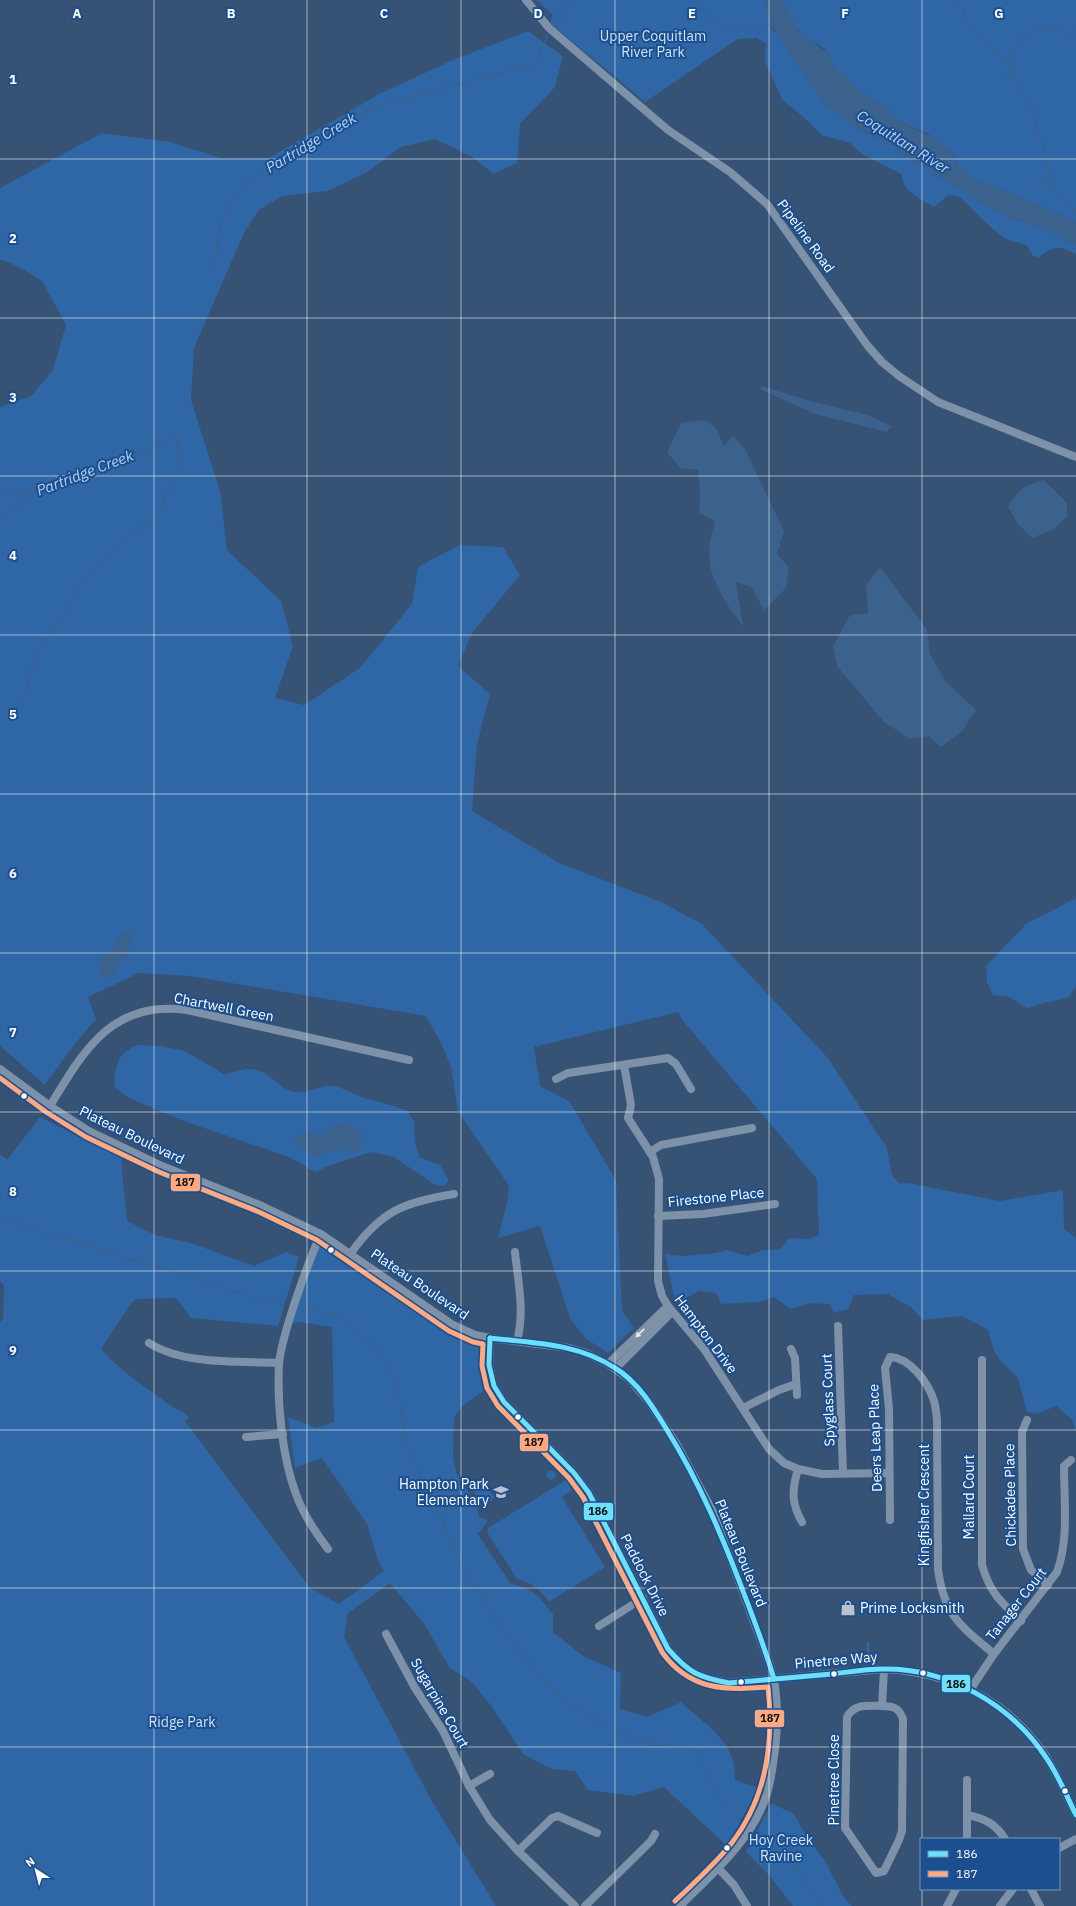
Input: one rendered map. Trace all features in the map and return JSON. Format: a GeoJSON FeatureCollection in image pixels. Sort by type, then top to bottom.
{"type":"FeatureCollection","features":[{"type":"Feature","properties":{"kind":"street","name":"Pipeline Road"},"geometry":{"type":"LineString","coordinates":[[526,0],[549,28],[662,125],[730,172],[767,204],[868,345],[882,362],[899,376],[938,402],[1076,457]]}},
{"type":"Feature","properties":{"kind":"street","name":"Chartwell Green"},"geometry":{"type":"LineString","coordinates":[[50,1106],[78,1060],[104,1031],[128,1016],[169,1008],[187,1010],[409,1060]]}},
{"type":"Feature","properties":{"kind":"street"},"geometry":{"type":"LineString","coordinates":[[556,1079],[568,1073],[668,1058],[676,1064],[691,1089]]}},
{"type":"Feature","properties":{"kind":"street","name":"Hampton Drive"},"geometry":{"type":"LineString","coordinates":[[624,1065],[631,1105],[628,1118],[653,1157],[659,1179],[658,1281],[662,1296],[670,1309],[704,1349],[769,1449],[784,1463],[798,1469],[822,1474],[889,1473]]}},
{"type":"Feature","properties":{"kind":"street","name":"Plateau Boulevard"},"geometry":{"type":"LineString","coordinates":[[0,1069],[50,1106],[89,1131],[162,1166],[262,1206],[321,1234],[351,1253],[453,1325],[475,1335],[569,1348],[586,1353],[608,1364],[629,1379],[653,1408],[676,1443],[713,1512],[770,1665],[774,1679],[778,1712],[774,1756],[767,1794],[749,1829],[737,1847],[680,1906]]}},
{"type":"Feature","properties":{"kind":"street"},"geometry":{"type":"LineString","coordinates":[[650,1152],[661,1145],[752,1128]]}},
{"type":"Feature","properties":{"kind":"street"},"geometry":{"type":"LineString","coordinates":[[351,1253],[365,1234],[385,1217],[400,1208],[421,1199],[454,1194]]}},
{"type":"Feature","properties":{"kind":"street","name":"Firestone Place"},"geometry":{"type":"LineString","coordinates":[[658,1216],[703,1214],[775,1204]]}},
{"type":"Feature","properties":{"kind":"street"},"geometry":{"type":"LineString","coordinates":[[321,1234],[310,1258],[287,1327],[279,1363],[279,1409],[285,1453],[295,1493],[309,1522],[328,1549]]}},
{"type":"Feature","properties":{"kind":"street"},"geometry":{"type":"LineString","coordinates":[[515,1252],[521,1313],[521,1326],[517,1341]]}},
{"type":"Feature","properties":{"kind":"street"},"geometry":{"type":"LineString","coordinates":[[608,1364],[670,1309]]}},
{"type":"Feature","properties":{"kind":"street"},"geometry":{"type":"LineString","coordinates":[[615,1369],[670,1309]]}},
{"type":"Feature","properties":{"kind":"street","name":"Spyglass Court"},"geometry":{"type":"LineString","coordinates":[[838,1326],[843,1473]]}},
{"type":"Feature","properties":{"kind":"street","name":"Paddock Drive"},"geometry":{"type":"LineString","coordinates":[[490,1338],[489,1365],[494,1386],[504,1402],[574,1473],[589,1493],[668,1649],[684,1667],[704,1678],[729,1683],[774,1679]]}},
{"type":"Feature","properties":{"kind":"street"},"geometry":{"type":"LineString","coordinates":[[149,1343],[168,1353],[188,1358],[279,1363]]}},
{"type":"Feature","properties":{"kind":"street"},"geometry":{"type":"LineString","coordinates":[[791,1349],[795,1358],[797,1395]]}},
{"type":"Feature","properties":{"kind":"street","name":"Deers Leap Place"},"geometry":{"type":"LineString","coordinates":[[890,1357],[885,1368],[889,1409],[890,1520]]}},
{"type":"Feature","properties":{"kind":"street","name":"Kingfisher Crescent"},"geometry":{"type":"LineString","coordinates":[[890,1357],[899,1357],[912,1367],[928,1387],[934,1402],[937,1420],[938,1570],[941,1592],[953,1617],[964,1629],[994,1654]]}},
{"type":"Feature","properties":{"kind":"street","name":"Mallard Court"},"geometry":{"type":"LineString","coordinates":[[982,1360],[982,1565],[986,1579],[995,1595],[1021,1621]]}},
{"type":"Feature","properties":{"kind":"street"},"geometry":{"type":"LineString","coordinates":[[743,1408],[779,1390],[796,1384]]}},
{"type":"Feature","properties":{"kind":"street","name":"Chickadee Place"},"geometry":{"type":"LineString","coordinates":[[1027,1420],[1022,1432],[1023,1549],[1031,1570],[1048,1585]]}},
{"type":"Feature","properties":{"kind":"street"},"geometry":{"type":"LineString","coordinates":[[246,1437],[283,1434]]}},
{"type":"Feature","properties":{"kind":"street","name":"Tanager Court"},"geometry":{"type":"LineString","coordinates":[[970,1690],[994,1654],[1021,1621],[1057,1572],[1062,1558],[1064,1539],[1064,1466],[1071,1460]]}},
{"type":"Feature","properties":{"kind":"street"},"geometry":{"type":"LineString","coordinates":[[798,1469],[793,1486],[795,1510],[802,1522]]}},
{"type":"Feature","properties":{"kind":"street"},"geometry":{"type":"LineString","coordinates":[[598,1626],[642,1598]]}},
{"type":"Feature","properties":{"kind":"street","name":"Sugarpine Court"},"geometry":{"type":"LineString","coordinates":[[386,1634],[415,1688],[443,1731],[470,1786],[490,1820],[518,1851],[575,1906]]}},
{"type":"Feature","properties":{"kind":"street"},"geometry":{"type":"LineString","coordinates":[[882,1706],[884,1669]]}},
{"type":"Feature","properties":{"kind":"street","name":"Pinetree Way"},"geometry":{"type":"LineString","coordinates":[[774,1679],[884,1669],[907,1670],[944,1678],[997,1705],[1014,1719],[1045,1755],[1076,1815]]}},
{"type":"Feature","properties":{"kind":"street","name":"Pinetree Close"},"geometry":{"type":"LineString","coordinates":[[882,1706],[893,1706],[900,1710],[903,1719],[902,1831],[884,1871],[876,1873],[845,1828],[847,1716],[850,1710],[856,1707],[882,1706]]}},
{"type":"Feature","properties":{"kind":"street"},"geometry":{"type":"LineString","coordinates":[[470,1786],[490,1774]]}},
{"type":"Feature","properties":{"kind":"street"},"geometry":{"type":"LineString","coordinates":[[967,1780],[967,1838]]}},
{"type":"Feature","properties":{"kind":"street"},"geometry":{"type":"LineString","coordinates":[[967,1815],[981,1817],[999,1829],[1004,1838]]}},
{"type":"Feature","properties":{"kind":"street"},"geometry":{"type":"LineString","coordinates":[[518,1851],[552,1818],[558,1816],[597,1833]]}},
{"type":"Feature","properties":{"kind":"street"},"geometry":{"type":"LineString","coordinates":[[585,1906],[651,1841],[655,1834]]}},
{"type":"Feature","properties":{"kind":"street"},"geometry":{"type":"LineString","coordinates":[[1060,1847],[1076,1838]]}},
{"type":"Feature","properties":{"kind":"street"},"geometry":{"type":"LineString","coordinates":[[718,1868],[734,1885],[747,1906]]}},
{"type":"Feature","properties":{"kind":"street"},"geometry":{"type":"LineString","coordinates":[[947,1906],[955,1890]]}},
{"type":"Feature","properties":{"kind":"street"},"geometry":{"type":"LineString","coordinates":[[1000,1906],[1011,1890]]}},
{"type":"Feature","properties":{"kind":"street"},"geometry":{"type":"LineString","coordinates":[[1032,1890],[1040,1906]]}},
{"type":"Feature","properties":{"kind":"green space","name":"Upper Coquitlam River Park"},"geometry":{"type":"Polygon","coordinates":[[[536,0],[765,0],[772,22],[772,30],[776,32],[825,104],[854,126],[888,144],[895,146],[911,159],[930,168],[933,174],[966,192],[976,201],[1011,218],[1051,232],[1076,245],[1076,255],[1065,249],[1057,248],[1048,251],[1038,258],[1033,256],[1024,244],[1010,241],[994,230],[960,197],[949,195],[934,207],[918,198],[909,190],[903,181],[901,174],[862,154],[850,143],[822,135],[800,114],[783,101],[765,62],[766,44],[757,38],[738,39],[645,102],[550,23],[553,15],[536,0]]]}},
{"type":"Feature","properties":{"kind":"green space"},"geometry":{"type":"Polygon","coordinates":[[[782,0],[1076,0],[1076,222],[998,188],[976,182],[959,168],[951,151],[928,134],[895,119],[888,110],[870,96],[861,93],[846,77],[839,73],[831,62],[829,53],[801,33],[792,20],[782,0]]]}},
{"type":"Feature","properties":{"kind":"green space"},"geometry":{"type":"Polygon","coordinates":[[[528,31],[563,56],[555,87],[520,124],[517,163],[494,174],[470,156],[435,139],[401,147],[366,173],[327,191],[282,196],[259,210],[244,233],[194,348],[191,400],[220,491],[227,550],[281,601],[293,646],[275,698],[304,705],[360,668],[412,604],[418,567],[459,545],[503,547],[520,575],[472,633],[458,666],[490,694],[477,744],[472,811],[559,863],[661,902],[702,924],[827,1057],[887,1148],[892,1176],[899,1183],[908,1183],[1000,1201],[1063,1190],[1064,1229],[1076,1238],[1076,1433],[1073,1421],[1057,1406],[1035,1414],[1027,1412],[1018,1378],[999,1359],[993,1348],[988,1330],[962,1316],[923,1320],[911,1307],[888,1294],[854,1295],[848,1309],[834,1313],[829,1304],[812,1303],[790,1309],[774,1297],[760,1302],[721,1304],[716,1293],[699,1291],[677,1303],[674,1296],[665,1254],[684,1256],[716,1253],[727,1250],[747,1256],[763,1250],[781,1249],[789,1238],[808,1239],[819,1235],[817,1179],[684,1022],[678,1012],[534,1047],[540,1086],[569,1101],[616,1180],[622,1311],[634,1328],[608,1353],[585,1338],[570,1318],[540,1226],[498,1238],[507,1202],[509,1186],[458,1111],[451,1067],[441,1043],[426,1016],[190,976],[139,973],[88,997],[96,1019],[73,1046],[45,1085],[0,1046],[0,407],[31,396],[53,370],[66,325],[42,281],[17,266],[0,259],[0,188],[102,133],[170,142],[221,158],[269,158],[379,94],[455,59],[528,31]]]}},
{"type":"Feature","properties":{"kind":"green space"},"geometry":{"type":"Polygon","coordinates":[[[1076,898],[1076,986],[1068,998],[1027,1008],[1009,997],[993,995],[987,982],[986,966],[1026,924],[1076,898]]]}},
{"type":"Feature","properties":{"kind":"green space"},"geometry":{"type":"Polygon","coordinates":[[[138,1045],[161,1046],[185,1051],[225,1075],[244,1069],[261,1071],[284,1087],[293,1091],[301,1092],[326,1086],[334,1086],[364,1098],[408,1111],[414,1122],[415,1141],[419,1157],[440,1165],[449,1180],[444,1186],[435,1185],[394,1157],[371,1152],[328,1166],[315,1172],[289,1157],[184,1121],[129,1098],[114,1087],[117,1066],[118,1061],[125,1052],[138,1045]]]}},
{"type":"Feature","properties":{"kind":"green space","name":"Ridge Park"},"geometry":{"type":"Polygon","coordinates":[[[40,1117],[121,1158],[127,1221],[155,1235],[191,1243],[254,1266],[286,1252],[299,1257],[278,1326],[191,1318],[176,1298],[136,1299],[129,1306],[101,1349],[134,1379],[171,1406],[184,1412],[188,1416],[189,1418],[185,1421],[310,1588],[339,1604],[384,1571],[378,1561],[367,1524],[322,1458],[295,1468],[288,1417],[317,1428],[334,1422],[332,1327],[300,1322],[290,1324],[319,1244],[427,1319],[458,1337],[480,1345],[481,1368],[487,1388],[460,1408],[454,1418],[453,1456],[456,1472],[477,1507],[479,1517],[488,1520],[480,1532],[477,1533],[510,1583],[526,1588],[540,1598],[553,1614],[553,1632],[583,1656],[621,1673],[620,1709],[647,1717],[681,1702],[719,1736],[730,1753],[734,1763],[735,1780],[758,1788],[727,1846],[664,1787],[633,1796],[588,1790],[575,1771],[551,1769],[523,1754],[492,1707],[472,1682],[450,1668],[424,1624],[390,1583],[348,1613],[344,1637],[433,1803],[496,1906],[0,1906],[0,1322],[3,1319],[4,1285],[0,1282],[0,1154],[7,1160],[40,1117]]]}},
{"type":"Feature","properties":{"kind":"green space"},"geometry":{"type":"Polygon","coordinates":[[[551,1470],[556,1475],[551,1480],[546,1475],[551,1470]]]}},
{"type":"Feature","properties":{"kind":"green space"},"geometry":{"type":"Polygon","coordinates":[[[566,1480],[572,1490],[562,1497],[605,1567],[549,1602],[535,1587],[527,1582],[517,1579],[487,1532],[488,1528],[566,1480]]]}},
{"type":"Feature","properties":{"kind":"green space"},"geometry":{"type":"Polygon","coordinates":[[[480,1481],[495,1497],[486,1505],[471,1489],[480,1481]]]}},
{"type":"Feature","properties":{"kind":"green space"},"geometry":{"type":"Polygon","coordinates":[[[869,1642],[871,1660],[868,1662],[866,1643],[869,1642]]]}},
{"type":"Feature","properties":{"kind":"green space","name":"Hoy Creek Ravine"},"geometry":{"type":"Polygon","coordinates":[[[772,1803],[795,1815],[806,1836],[825,1861],[844,1898],[852,1906],[793,1906],[769,1875],[746,1852],[772,1803]]]}},
{"type":"Feature","properties":{"kind":"water","name":"Coquitlam River"},"geometry":{"type":"Polygon","coordinates":[[[764,0],[782,0],[799,32],[831,55],[831,62],[839,73],[846,77],[861,93],[870,96],[888,110],[895,119],[938,140],[951,151],[959,168],[976,182],[998,188],[1076,222],[1076,245],[1051,232],[1011,218],[976,201],[966,192],[932,174],[930,168],[911,159],[895,146],[888,144],[854,126],[825,104],[771,25],[764,0]]]}},
{"type":"Feature","properties":{"kind":"water"},"geometry":{"type":"Polygon","coordinates":[[[761,386],[814,402],[868,415],[891,426],[887,432],[815,414],[760,389],[761,386]]]}},
{"type":"Feature","properties":{"kind":"water"},"geometry":{"type":"Polygon","coordinates":[[[704,420],[715,427],[724,446],[733,436],[745,449],[784,531],[777,554],[789,567],[786,588],[764,610],[751,587],[736,582],[743,626],[725,600],[712,572],[709,547],[715,521],[699,513],[700,496],[698,470],[680,468],[667,452],[681,423],[704,420]]]}},
{"type":"Feature","properties":{"kind":"water"},"geometry":{"type":"Polygon","coordinates":[[[1044,480],[1067,503],[1067,516],[1054,529],[1032,538],[1018,524],[1008,507],[1015,496],[1027,486],[1044,480]]]}},
{"type":"Feature","properties":{"kind":"water"},"geometry":{"type":"Polygon","coordinates":[[[880,567],[927,630],[930,654],[946,682],[976,710],[963,730],[941,747],[929,736],[910,739],[884,722],[837,666],[833,646],[850,615],[868,613],[866,585],[880,567]]]}},
{"type":"Feature","properties":{"kind":"water"},"geometry":{"type":"Polygon","coordinates":[[[122,932],[130,932],[133,935],[128,947],[130,954],[116,966],[114,976],[102,978],[98,962],[105,953],[114,949],[117,939],[122,932]]]}},
{"type":"Feature","properties":{"kind":"water"},"geometry":{"type":"Polygon","coordinates":[[[345,1122],[351,1129],[361,1128],[362,1147],[356,1150],[352,1156],[348,1150],[332,1151],[314,1155],[302,1149],[294,1141],[295,1136],[305,1134],[307,1131],[320,1136],[337,1124],[345,1122]]]}},
{"type":"Feature","properties":{"kind":"waterway","name":"Partridge Creek"},"geometry":{"type":"LineString","coordinates":[[555,28],[562,19],[570,0]]}},
{"type":"Feature","properties":{"kind":"waterway","name":"Partridge Creek"},"geometry":{"type":"LineString","coordinates":[[693,0],[702,11],[720,27],[733,24],[760,26],[774,25]]}},
{"type":"Feature","properties":{"kind":"waterway"},"geometry":{"type":"LineString","coordinates":[[955,0],[963,8],[968,25],[978,37],[997,52],[1014,69],[1018,91],[1033,108],[1037,131],[1045,151],[1052,187],[1071,206],[1076,214]]}},
{"type":"Feature","properties":{"kind":"waterway"},"geometry":{"type":"LineString","coordinates":[[1009,64],[1019,38],[1023,34],[1037,31],[1076,32]]}},
{"type":"Feature","properties":{"kind":"waterway","name":"Partridge Creek"},"geometry":{"type":"LineString","coordinates":[[214,274],[218,234],[230,204],[244,184],[270,169],[326,131],[380,105],[535,64],[548,34]]}},
{"type":"Feature","properties":{"kind":"waterway"},"geometry":{"type":"LineString","coordinates":[[1003,74],[1014,74]]}},
{"type":"Feature","properties":{"kind":"waterway"},"geometry":{"type":"LineString","coordinates":[[1036,174],[1051,186]]}},
{"type":"Feature","properties":{"kind":"waterway"},"geometry":{"type":"LineString","coordinates":[[0,520],[39,488],[177,438],[179,467],[160,510],[83,578],[63,617],[37,651],[22,701]]}},
{"type":"Feature","properties":{"kind":"waterway"},"geometry":{"type":"LineString","coordinates":[[0,488],[30,493]]}},
{"type":"Feature","properties":{"kind":"waterway"},"geometry":{"type":"LineString","coordinates":[[0,1217],[60,1238],[79,1242],[121,1257],[182,1273],[221,1288],[282,1305]]}},
{"type":"Feature","properties":{"kind":"waterway"},"geometry":{"type":"LineString","coordinates":[[301,1309],[330,1313],[350,1325],[371,1343],[383,1358],[394,1378],[399,1395],[408,1451],[441,1518],[455,1553],[501,1629],[544,1680],[571,1705],[611,1730],[647,1743],[692,1748],[697,1752],[723,1803],[730,1809]]}},
{"type":"Feature","properties":{"kind":"waterway"},"geometry":{"type":"LineString","coordinates":[[777,1839],[821,1906]]}},
{"type":"Feature","properties":{"kind":"transit line","name":"187"},"geometry":{"type":"LineString","coordinates":[[0,1078],[46,1112],[86,1137],[159,1172],[259,1212],[317,1240],[449,1331],[473,1342],[483,1344],[482,1366],[487,1388],[498,1406],[569,1478],[583,1497],[662,1652],[673,1665],[696,1681],[723,1688],[737,1689],[768,1687],[770,1708],[768,1749],[760,1789],[752,1808],[743,1827],[731,1844],[711,1867],[675,1901]]}},
{"type":"Feature","properties":{"kind":"transit line","name":"186"},"geometry":{"type":"LineString","coordinates":[[490,1338],[489,1365],[494,1386],[504,1402],[574,1473],[589,1493],[668,1649],[688,1669],[709,1679],[729,1683],[883,1669],[907,1670],[953,1682],[995,1705],[1014,1720],[1031,1737],[1054,1770],[1076,1815]]}},
{"type":"Feature","properties":{"kind":"transit line","name":"186"},"geometry":{"type":"LineString","coordinates":[[490,1338],[538,1343],[585,1353],[615,1368],[631,1380],[638,1388],[656,1413],[679,1450],[711,1512],[750,1609],[774,1679]]}},
{"type":"Feature","properties":{"kind":"place","name":"Hampton Park Elementary"},"geometry":{"type":"Point","coordinates":[501,1492]}},
{"type":"Feature","properties":{"kind":"place","name":"Prime Locksmith"},"geometry":{"type":"Point","coordinates":[848,1608]}}]}
